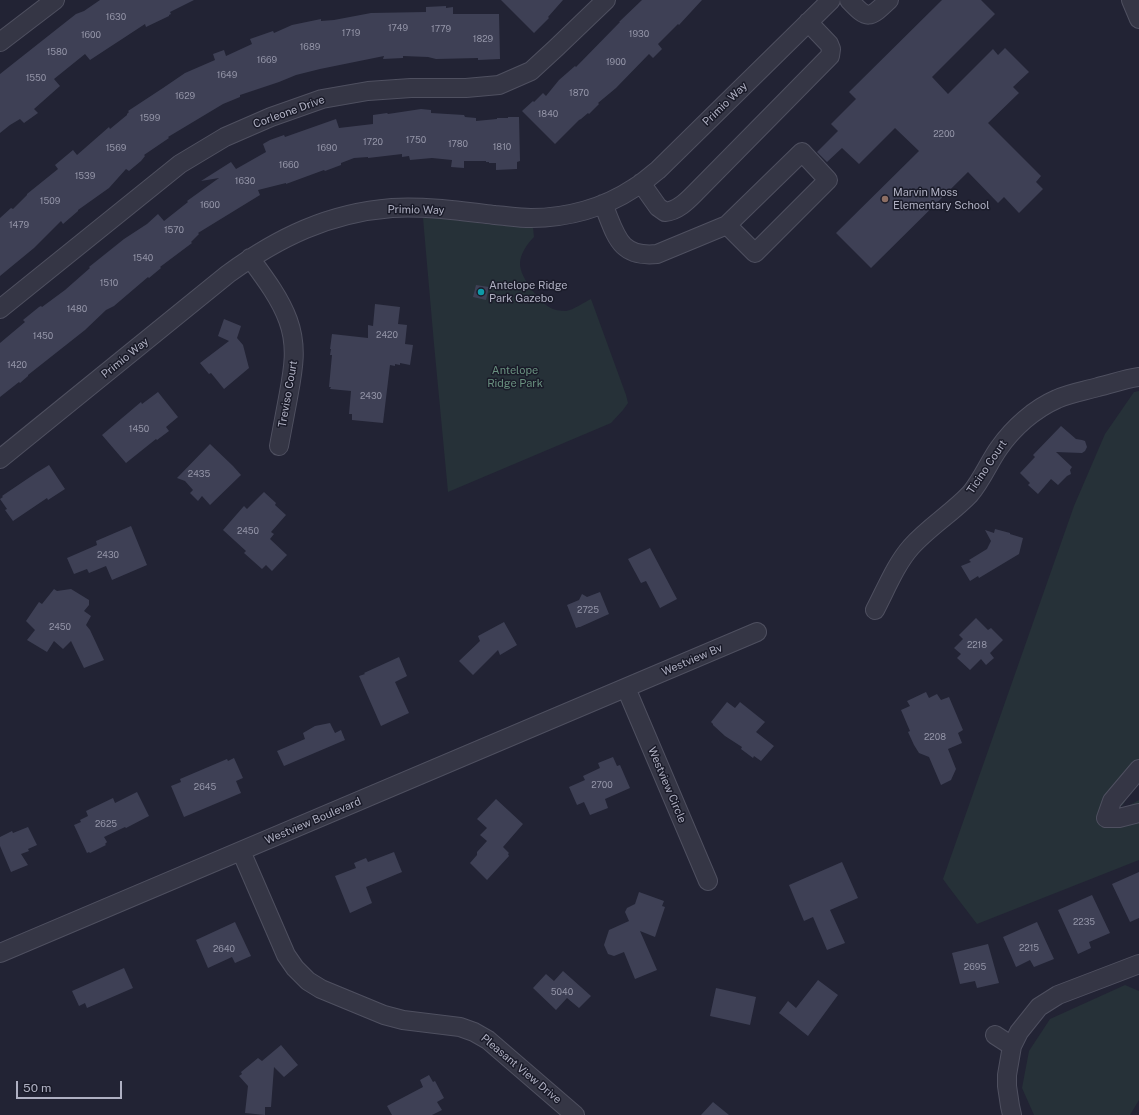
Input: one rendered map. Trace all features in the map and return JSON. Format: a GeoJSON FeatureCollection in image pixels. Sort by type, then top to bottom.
{"type":"FeatureCollection","features":[{"type":"Feature","properties":{"kind":"street"},"geometry":{"type":"LineString","coordinates":[[0,42],[55,0]]}},
{"type":"Feature","properties":{"kind":"street","name":"Corleone Drive"},"geometry":{"type":"LineString","coordinates":[[0,309],[180,164],[225,137],[271,117],[322,99],[368,91],[411,88],[466,88],[499,85],[531,71],[606,0]]}},
{"type":"Feature","properties":{"kind":"street","name":"Primio Way"},"geometry":{"type":"LineString","coordinates":[[0,459],[228,274],[250,258],[279,241],[313,226],[363,211],[392,208],[424,208],[524,218],[544,218],[570,214],[603,204],[624,194],[658,170],[831,0]]}},
{"type":"Feature","properties":{"kind":"street"},"geometry":{"type":"LineString","coordinates":[[848,0],[864,14],[868,15],[874,13],[889,0]]}},
{"type":"Feature","properties":{"kind":"street"},"geometry":{"type":"LineString","coordinates":[[1131,0],[1139,19]]}},
{"type":"Feature","properties":{"kind":"street"},"geometry":{"type":"LineString","coordinates":[[641,183],[658,207],[665,212],[674,210],[696,192],[830,56],[831,49],[829,44],[808,22]]}},
{"type":"Feature","properties":{"kind":"street"},"geometry":{"type":"LineString","coordinates":[[603,204],[621,243],[632,252],[648,255],[657,254],[727,225],[802,152],[828,180],[755,253],[727,225]]}},
{"type":"Feature","properties":{"kind":"street","name":"Treviso Court"},"geometry":{"type":"LineString","coordinates":[[250,258],[266,280],[282,308],[290,327],[294,343],[294,366],[279,446]]}},
{"type":"Feature","properties":{"kind":"street","name":"Ticino Court"},"geometry":{"type":"LineString","coordinates":[[875,610],[900,562],[911,547],[928,530],[959,505],[971,493],[1006,438],[1023,422],[1038,410],[1056,399],[1139,377]]}},
{"type":"Feature","properties":{"kind":"street","name":"Westview Bv"},"geometry":{"type":"LineString","coordinates":[[626,688],[757,632]]}},
{"type":"Feature","properties":{"kind":"street","name":"Westview Boulevard"},"geometry":{"type":"LineString","coordinates":[[0,953],[626,688]]}},
{"type":"Feature","properties":{"kind":"street","name":"Westview Circle"},"geometry":{"type":"LineString","coordinates":[[626,688],[708,881]]}},
{"type":"Feature","properties":{"kind":"street"},"geometry":{"type":"LineString","coordinates":[[1139,769],[1112,801],[1106,818],[1119,818],[1139,813]]}},
{"type":"Feature","properties":{"kind":"street","name":"Pleasant View Drive"},"geometry":{"type":"LineString","coordinates":[[241,851],[286,955],[295,968],[308,981],[321,989],[384,1015],[403,1020],[460,1027],[474,1032],[488,1040],[576,1115]]}},
{"type":"Feature","properties":{"kind":"street"},"geometry":{"type":"LineString","coordinates":[[1012,1115],[1007,1086],[1012,1046],[1019,1032],[1039,1007],[1058,995],[1139,964]]}},
{"type":"Feature","properties":{"kind":"street"},"geometry":{"type":"LineString","coordinates":[[995,1035],[1012,1046]]}},
{"type":"Feature","properties":{"kind":"green space","name":"Antelope Ridge Park"},"geometry":{"type":"Polygon","coordinates":[[[423,218],[450,219],[486,224],[533,227],[534,237],[524,249],[520,264],[526,281],[535,294],[549,307],[562,311],[572,309],[591,299],[628,403],[611,423],[448,492],[423,218]]]}},
{"type":"Feature","properties":{"kind":"green space"},"geometry":{"type":"Polygon","coordinates":[[[1139,391],[1139,776],[1123,805],[1100,821],[1139,800],[1139,860],[977,924],[943,879],[1074,506],[1105,434],[1134,392],[1139,391]]]}},
{"type":"Feature","properties":{"kind":"green space"},"geometry":{"type":"Polygon","coordinates":[[[1125,985],[1139,991],[1139,1100],[1130,1115],[1034,1115],[1022,1088],[1029,1051],[1050,1019],[1125,985]]]}},
{"type":"Feature","properties":{"kind":"building"},"geometry":{"type":"Polygon","coordinates":[[[100,0],[194,0],[170,12],[171,14],[169,16],[146,27],[145,24],[90,60],[85,54],[54,79],[60,86],[34,109],[38,113],[24,123],[20,119],[0,133],[0,74],[76,14],[84,11],[100,0]]]}},
{"type":"Feature","properties":{"kind":"building"},"geometry":{"type":"Polygon","coordinates":[[[501,0],[563,0],[548,17],[549,18],[534,33],[501,0]]]}},
{"type":"Feature","properties":{"kind":"building"},"geometry":{"type":"Polygon","coordinates":[[[642,0],[702,0],[679,25],[678,24],[658,44],[662,49],[653,58],[649,54],[616,88],[598,103],[599,104],[589,114],[588,113],[579,120],[555,144],[522,111],[543,93],[546,96],[559,80],[575,66],[576,67],[642,0]]]}},
{"type":"Feature","properties":{"kind":"building"},"geometry":{"type":"Polygon","coordinates":[[[942,0],[981,0],[995,14],[932,77],[948,94],[993,49],[998,55],[1005,48],[1029,72],[1013,87],[1019,93],[988,123],[1041,176],[1036,182],[1043,189],[1019,213],[1004,197],[998,203],[968,172],[871,268],[836,233],[919,151],[895,128],[859,164],[842,148],[827,162],[817,152],[838,131],[831,124],[856,99],[849,92],[942,0]]]}},
{"type":"Feature","properties":{"kind":"building"},"geometry":{"type":"Polygon","coordinates":[[[446,6],[446,8],[453,7],[453,14],[499,14],[500,59],[436,59],[428,57],[403,56],[403,58],[383,59],[384,56],[296,75],[240,95],[240,97],[223,104],[168,137],[169,138],[144,155],[145,156],[141,161],[129,171],[126,169],[109,188],[78,210],[63,224],[61,221],[34,248],[0,276],[0,218],[11,208],[13,209],[27,194],[58,169],[55,165],[73,150],[77,155],[109,127],[110,129],[127,115],[129,112],[128,111],[185,73],[215,60],[213,54],[224,50],[226,56],[252,44],[250,39],[273,31],[274,33],[292,25],[321,19],[321,21],[334,20],[371,13],[426,12],[426,7],[446,6]]]}},
{"type":"Feature","properties":{"kind":"building"},"geometry":{"type":"Polygon","coordinates":[[[421,109],[431,110],[431,113],[464,115],[465,117],[476,118],[476,121],[519,117],[520,161],[517,162],[517,169],[496,170],[496,163],[489,163],[486,161],[464,161],[464,168],[451,167],[452,160],[432,158],[410,160],[409,156],[402,157],[402,154],[354,158],[341,163],[341,165],[286,184],[258,190],[260,195],[198,233],[199,234],[191,242],[192,243],[160,267],[161,268],[114,306],[106,310],[85,330],[20,383],[19,382],[0,397],[0,343],[25,322],[23,320],[39,307],[42,307],[65,290],[90,268],[89,267],[124,239],[147,224],[158,214],[164,221],[188,202],[187,201],[219,178],[201,181],[231,162],[236,169],[266,152],[263,144],[284,135],[285,137],[336,119],[339,128],[373,124],[373,115],[421,109]]]}},
{"type":"Feature","properties":{"kind":"building","name":"Antelope Ridge Park Gazebo"},"geometry":{"type":"Polygon","coordinates":[[[476,285],[489,287],[486,300],[473,297],[476,285]]]}},
{"type":"Feature","properties":{"kind":"building"},"geometry":{"type":"Polygon","coordinates":[[[375,304],[400,307],[398,324],[407,325],[405,344],[413,345],[410,365],[400,363],[400,365],[395,364],[395,366],[390,365],[383,423],[352,420],[352,414],[349,414],[351,391],[330,389],[331,387],[329,387],[332,334],[368,338],[368,325],[373,326],[375,304]]]}},
{"type":"Feature","properties":{"kind":"building"},"geometry":{"type":"Polygon","coordinates":[[[224,319],[241,326],[237,338],[243,345],[249,368],[224,389],[211,373],[209,374],[200,363],[229,341],[218,336],[224,319]]]}},
{"type":"Feature","properties":{"kind":"building"},"geometry":{"type":"Polygon","coordinates":[[[158,392],[178,417],[166,427],[169,431],[157,440],[156,439],[126,463],[102,435],[141,402],[142,404],[158,392]]]}},
{"type":"Feature","properties":{"kind":"building"},"geometry":{"type":"Polygon","coordinates":[[[1061,426],[1076,439],[1085,441],[1087,447],[1082,453],[1056,452],[1072,467],[1070,470],[1071,474],[1058,485],[1051,479],[1038,494],[1028,485],[1030,483],[1020,473],[1035,457],[1033,455],[1061,426]]]}},
{"type":"Feature","properties":{"kind":"building"},"geometry":{"type":"Polygon","coordinates":[[[210,444],[241,475],[210,505],[202,496],[198,501],[190,493],[193,490],[185,481],[177,478],[210,444]]]}},
{"type":"Feature","properties":{"kind":"building"},"geometry":{"type":"Polygon","coordinates":[[[49,465],[65,489],[48,500],[47,498],[13,521],[5,510],[7,509],[0,499],[3,497],[2,496],[49,465]]]}},
{"type":"Feature","properties":{"kind":"building"},"geometry":{"type":"Polygon","coordinates":[[[264,492],[286,515],[271,532],[274,534],[270,539],[287,555],[272,571],[266,565],[262,569],[244,553],[246,551],[223,530],[244,506],[247,509],[264,492]]]}},
{"type":"Feature","properties":{"kind":"building"},"geometry":{"type":"Polygon","coordinates":[[[131,526],[147,565],[112,580],[106,566],[89,573],[87,569],[74,574],[67,558],[97,545],[96,541],[131,526]]]}},
{"type":"Feature","properties":{"kind":"building"},"geometry":{"type":"Polygon","coordinates":[[[995,529],[1023,538],[1019,554],[979,578],[978,576],[970,581],[961,566],[971,562],[969,560],[987,549],[991,541],[985,530],[994,533],[995,529]]]}},
{"type":"Feature","properties":{"kind":"building"},"geometry":{"type":"Polygon","coordinates":[[[650,548],[677,599],[660,608],[646,581],[641,583],[628,559],[650,548]]]}},
{"type":"Feature","properties":{"kind":"building"},"geometry":{"type":"Polygon","coordinates":[[[54,589],[57,591],[71,589],[89,600],[89,605],[84,611],[91,616],[86,625],[90,630],[104,660],[84,668],[71,641],[63,649],[54,641],[47,652],[27,640],[35,630],[26,621],[39,602],[42,604],[54,589]]]}},
{"type":"Feature","properties":{"kind":"building"},"geometry":{"type":"Polygon","coordinates":[[[600,592],[609,614],[576,628],[567,605],[579,600],[582,594],[587,597],[600,592]]]}},
{"type":"Feature","properties":{"kind":"building"},"geometry":{"type":"Polygon","coordinates":[[[976,618],[988,630],[991,628],[1003,640],[990,653],[994,658],[986,665],[981,659],[970,670],[957,658],[961,654],[954,648],[963,639],[959,635],[976,618]]]}},
{"type":"Feature","properties":{"kind":"building"},"geometry":{"type":"Polygon","coordinates":[[[504,622],[517,645],[500,655],[498,650],[473,675],[459,661],[480,641],[478,636],[504,622]]]}},
{"type":"Feature","properties":{"kind":"building"},"geometry":{"type":"Polygon","coordinates":[[[399,657],[407,676],[395,682],[409,713],[381,726],[359,676],[399,657]]]}},
{"type":"Feature","properties":{"kind":"building"},"geometry":{"type":"Polygon","coordinates":[[[926,692],[929,698],[937,694],[941,700],[949,697],[963,730],[958,733],[962,743],[948,749],[956,769],[951,780],[941,785],[929,757],[919,753],[914,745],[901,710],[910,706],[907,701],[926,692]]]}},
{"type":"Feature","properties":{"kind":"building"},"geometry":{"type":"Polygon","coordinates":[[[727,702],[735,708],[740,702],[765,722],[756,732],[774,746],[761,761],[754,756],[753,758],[741,749],[742,747],[725,736],[711,722],[727,702]]]}},
{"type":"Feature","properties":{"kind":"building"},"geometry":{"type":"Polygon","coordinates":[[[330,723],[335,733],[341,730],[345,740],[284,766],[277,751],[305,739],[303,733],[315,726],[330,723]]]}},
{"type":"Feature","properties":{"kind":"building"},"geometry":{"type":"Polygon","coordinates":[[[613,757],[617,766],[620,765],[630,788],[605,799],[608,808],[590,815],[584,802],[577,805],[569,787],[585,780],[583,776],[600,768],[598,763],[613,757]]]}},
{"type":"Feature","properties":{"kind":"building"},"geometry":{"type":"Polygon","coordinates":[[[234,758],[243,778],[236,781],[241,793],[184,817],[171,786],[181,782],[180,779],[227,759],[228,761],[234,758]]]}},
{"type":"Feature","properties":{"kind":"building"},"geometry":{"type":"Polygon","coordinates":[[[137,792],[149,816],[104,837],[107,842],[105,844],[106,845],[87,853],[74,825],[81,822],[80,820],[88,816],[86,811],[113,798],[115,803],[137,792]]]}},
{"type":"Feature","properties":{"kind":"building"},"geometry":{"type":"Polygon","coordinates":[[[496,799],[523,824],[503,847],[509,853],[509,856],[487,880],[470,863],[487,841],[480,835],[487,828],[477,819],[496,799]]]}},
{"type":"Feature","properties":{"kind":"building"},"geometry":{"type":"Polygon","coordinates":[[[28,827],[37,845],[28,849],[29,851],[21,854],[28,865],[11,872],[0,846],[0,837],[12,831],[13,833],[28,827]]]}},
{"type":"Feature","properties":{"kind":"building"},"geometry":{"type":"Polygon","coordinates":[[[394,852],[402,872],[366,887],[372,903],[350,913],[335,876],[356,868],[354,863],[366,858],[368,862],[394,852]]]}},
{"type":"Feature","properties":{"kind":"building"},"geometry":{"type":"Polygon","coordinates":[[[842,862],[858,898],[830,910],[845,943],[827,950],[813,917],[804,921],[789,885],[842,862]]]}},
{"type":"Feature","properties":{"kind":"building"},"geometry":{"type":"Polygon","coordinates":[[[1139,872],[1139,918],[1130,922],[1112,884],[1139,872]]]}},
{"type":"Feature","properties":{"kind":"building"},"geometry":{"type":"Polygon","coordinates":[[[639,892],[664,901],[662,906],[665,907],[655,937],[640,931],[657,970],[635,979],[624,952],[614,956],[608,954],[604,945],[609,930],[629,921],[625,912],[627,908],[635,904],[639,892]]]}},
{"type":"Feature","properties":{"kind":"building"},"geometry":{"type":"Polygon","coordinates":[[[1092,895],[1110,933],[1089,942],[1091,948],[1078,954],[1058,910],[1092,895]]]}},
{"type":"Feature","properties":{"kind":"building"},"geometry":{"type":"Polygon","coordinates":[[[235,922],[251,956],[235,963],[232,957],[208,968],[196,940],[235,922]]]}},
{"type":"Feature","properties":{"kind":"building"},"geometry":{"type":"Polygon","coordinates":[[[1037,922],[1054,959],[1034,967],[1030,960],[1016,967],[1003,937],[1037,922]]]}},
{"type":"Feature","properties":{"kind":"building"},"geometry":{"type":"Polygon","coordinates":[[[988,944],[999,983],[977,988],[975,981],[960,984],[952,953],[988,944]]]}},
{"type":"Feature","properties":{"kind":"building"},"geometry":{"type":"Polygon","coordinates":[[[124,968],[133,988],[87,1008],[85,1003],[79,1006],[72,991],[124,968]]]}},
{"type":"Feature","properties":{"kind":"building"},"geometry":{"type":"Polygon","coordinates":[[[563,971],[591,996],[579,1008],[567,998],[556,1010],[533,988],[546,974],[554,981],[563,971]]]}},
{"type":"Feature","properties":{"kind":"building"},"geometry":{"type":"Polygon","coordinates":[[[818,980],[838,995],[808,1036],[779,1013],[788,1001],[796,1008],[818,980]]]}},
{"type":"Feature","properties":{"kind":"building"},"geometry":{"type":"Polygon","coordinates":[[[716,988],[756,997],[750,1025],[710,1016],[716,988]]]}},
{"type":"Feature","properties":{"kind":"building"},"geometry":{"type":"Polygon","coordinates":[[[281,1045],[298,1065],[284,1077],[274,1067],[271,1107],[265,1107],[265,1115],[245,1113],[248,1086],[239,1076],[242,1074],[241,1072],[258,1058],[262,1061],[281,1045]]]}},
{"type":"Feature","properties":{"kind":"building"},"geometry":{"type":"Polygon","coordinates":[[[429,1075],[433,1082],[435,1081],[444,1098],[437,1102],[442,1110],[432,1115],[392,1115],[387,1106],[423,1087],[420,1080],[429,1075]]]}},
{"type":"Feature","properties":{"kind":"building"},"geometry":{"type":"Polygon","coordinates":[[[713,1102],[729,1115],[701,1115],[713,1102]]]}},
{"type":"Feature","properties":{"kind":"place","name":"Marvin Moss Elementary School"},"geometry":{"type":"Point","coordinates":[885,199]}},
{"type":"Feature","properties":{"kind":"place","name":"Antelope Ridge Park Gazebo"},"geometry":{"type":"Point","coordinates":[481,292]}}]}
